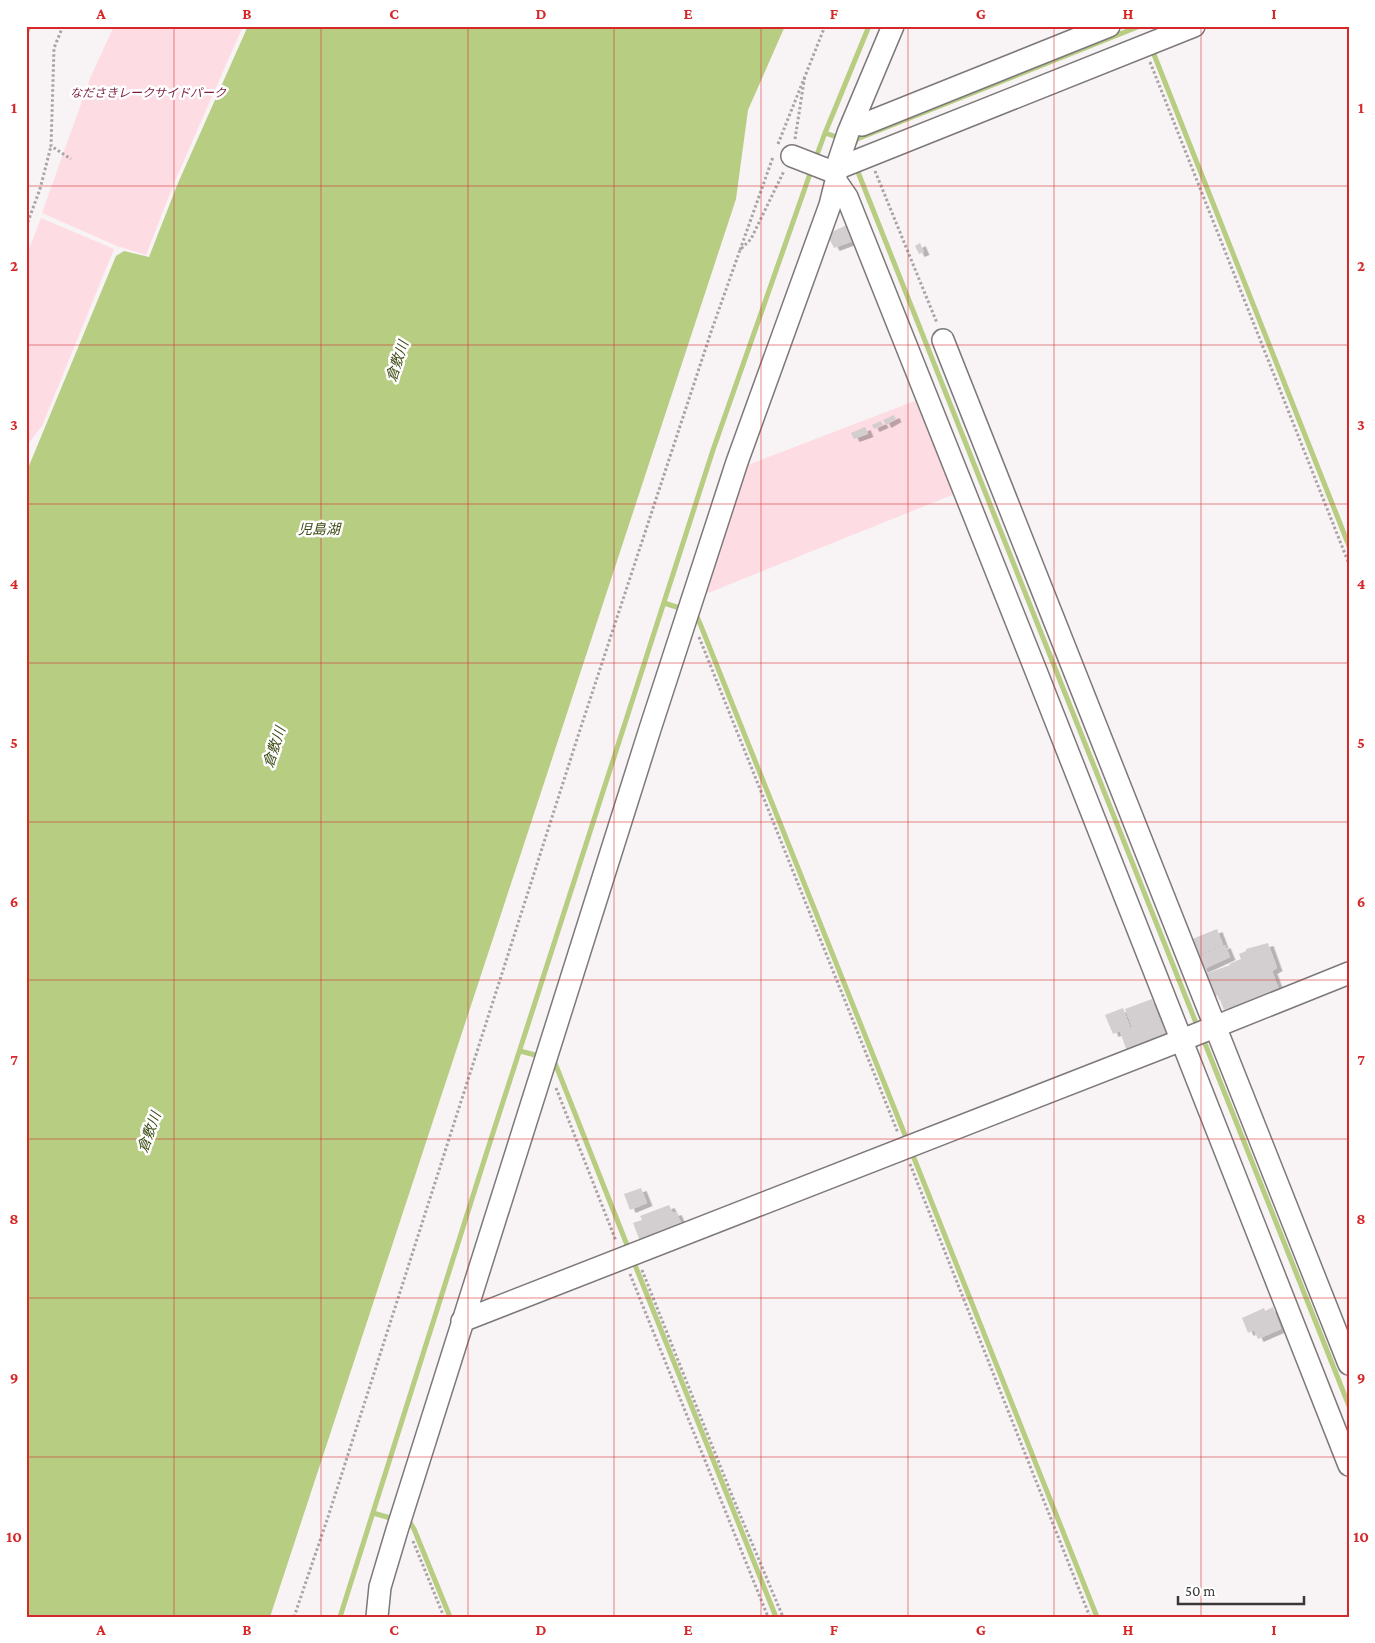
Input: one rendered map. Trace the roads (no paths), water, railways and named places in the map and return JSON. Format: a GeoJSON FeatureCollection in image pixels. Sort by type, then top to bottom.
{"type":"FeatureCollection","features":[{"type":"Feature","properties":{"kind":"street"},"geometry":{"type":"LineString","coordinates":[[377,1617],[380,1587],[397,1530],[685,620],[737,462],[830,205],[892,26]]}},
{"type":"Feature","properties":{"kind":"street"},"geometry":{"type":"LineString","coordinates":[[1109,26],[862,125],[847,156],[847,197],[1199,1033],[1349,1364]]}},
{"type":"Feature","properties":{"kind":"street"},"geometry":{"type":"LineString","coordinates":[[796,158],[847,156],[1194,26]]}},
{"type":"Feature","properties":{"kind":"street"},"geometry":{"type":"LineString","coordinates":[[943,340],[1199,1033],[1349,1465]]}},
{"type":"Feature","properties":{"kind":"street"},"geometry":{"type":"LineString","coordinates":[[462,1321],[1349,973]]}},
{"type":"Feature","properties":{"kind":"water","name":"児島湖"},"geometry":{"type":"Polygon","coordinates":[[[248,26],[785,26],[748,110],[736,199],[270,1617],[26,1617],[26,473],[116,256],[124,251],[149,257],[178,183],[248,26]]]}},
{"type":"Feature","properties":{"kind":"waterway"},"geometry":{"type":"LineString","coordinates":[[26,34],[29,26]]}},
{"type":"Feature","properties":{"kind":"waterway"},"geometry":{"type":"LineString","coordinates":[[815,160],[869,26]]}},
{"type":"Feature","properties":{"kind":"waterway"},"geometry":{"type":"LineString","coordinates":[[855,143],[857,139],[1140,26]]}},
{"type":"Feature","properties":{"kind":"waterway"},"geometry":{"type":"LineString","coordinates":[[1153,52],[1349,546]]}},
{"type":"Feature","properties":{"kind":"waterway"},"geometry":{"type":"LineString","coordinates":[[825,133],[840,138]]}},
{"type":"Feature","properties":{"kind":"waterway"},"geometry":{"type":"LineString","coordinates":[[856,167],[1198,1028]]}},
{"type":"Feature","properties":{"kind":"waterway"},"geometry":{"type":"LineString","coordinates":[[340,1617],[483,1164],[713,450],[812,168]]}},
{"type":"Feature","properties":{"kind":"waterway"},"geometry":{"type":"LineString","coordinates":[[664,603],[683,609]]}},
{"type":"Feature","properties":{"kind":"waterway"},"geometry":{"type":"LineString","coordinates":[[695,612],[907,1140]]}},
{"type":"Feature","properties":{"kind":"waterway"},"geometry":{"type":"LineString","coordinates":[[1202,1036],[1349,1406]]}},
{"type":"Feature","properties":{"kind":"waterway"},"geometry":{"type":"LineString","coordinates":[[520,1051],[539,1056]]}},
{"type":"Feature","properties":{"kind":"waterway"},"geometry":{"type":"LineString","coordinates":[[552,1060],[555,1063],[629,1250]]}},
{"type":"Feature","properties":{"kind":"waterway"},"geometry":{"type":"LineString","coordinates":[[912,1153],[1097,1617]]}},
{"type":"Feature","properties":{"kind":"waterway"},"geometry":{"type":"LineString","coordinates":[[633,1260],[776,1617]]}},
{"type":"Feature","properties":{"kind":"waterway"},"geometry":{"type":"LineString","coordinates":[[373,1513],[394,1519]]}},
{"type":"Feature","properties":{"kind":"waterway"},"geometry":{"type":"LineString","coordinates":[[411,1524],[450,1617]]}},
{"type":"Feature","properties":{"kind":"park label","name":"なださきレークサイドパーク"},"geometry":{"type":"Point","coordinates":[148,93]}},
{"type":"Feature","properties":{"kind":"water label","name":"倉敷川"},"geometry":{"type":"Point","coordinates":[397,361]}},
{"type":"Feature","properties":{"kind":"water label","name":"倉敷川"},"geometry":{"type":"Point","coordinates":[274,747]}},
{"type":"Feature","properties":{"kind":"water label","name":"倉敷川"},"geometry":{"type":"Point","coordinates":[149,1132]}}]}
